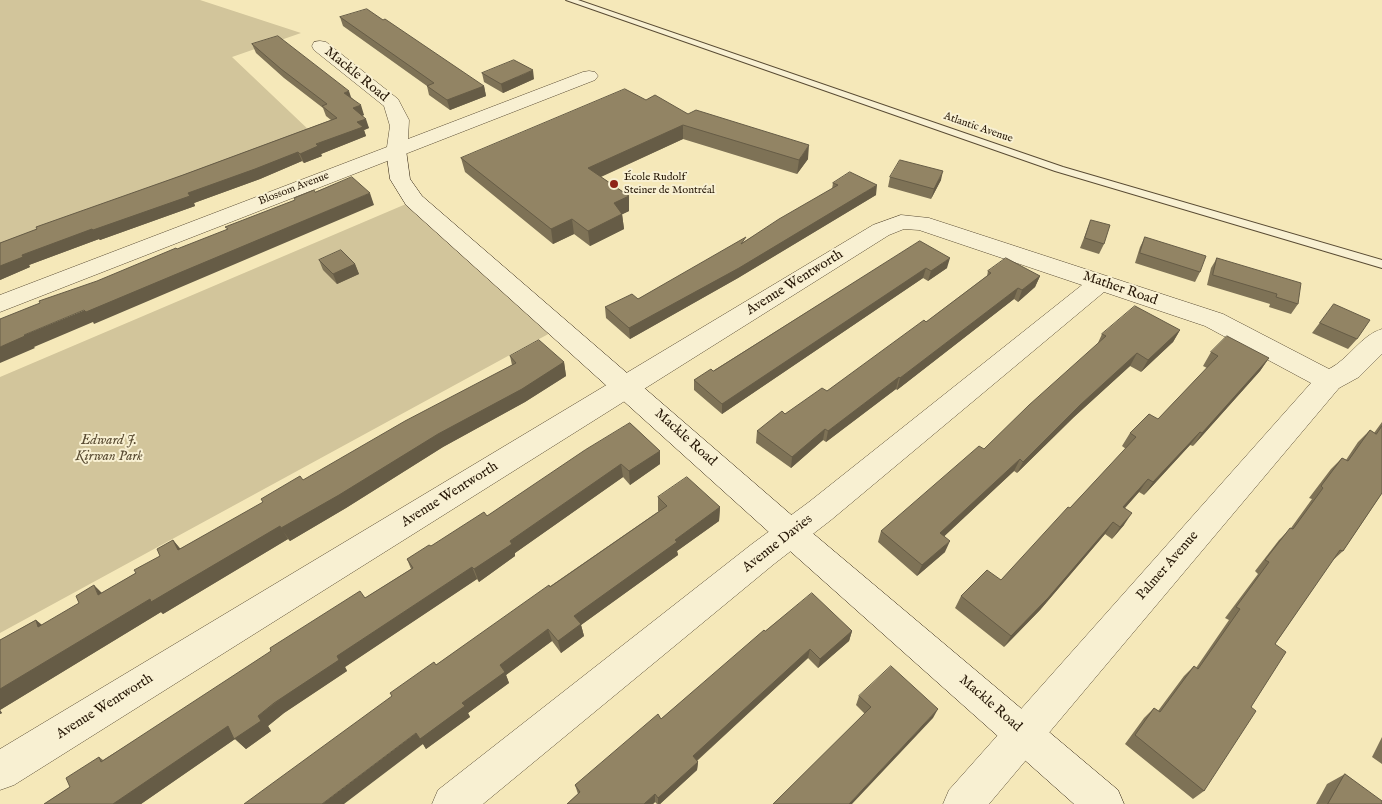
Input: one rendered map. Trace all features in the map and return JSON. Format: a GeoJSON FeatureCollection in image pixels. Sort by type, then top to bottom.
{"type":"FeatureCollection","features":[{"type":"Feature","properties":{"kind":"street","name":"Mackle Road"},"geometry":{"type":"LineString","coordinates":[[320,46],[391,103],[399,115],[400,133],[396,150],[400,178],[414,200],[627,386],[792,534],[1104,804]]}},
{"type":"Feature","properties":{"kind":"street","name":"Blossom Avenue"},"geometry":{"type":"LineString","coordinates":[[0,304],[589,76]]}},
{"type":"Feature","properties":{"kind":"street","name":"Avenue Wentworth"},"geometry":{"type":"LineString","coordinates":[[0,771],[881,230],[901,222]]}},
{"type":"Feature","properties":{"kind":"street","name":"Mather Road"},"geometry":{"type":"LineString","coordinates":[[901,222],[921,224],[1214,320],[1329,381]]}},
{"type":"Feature","properties":{"kind":"street","name":"Avenue Davies"},"geometry":{"type":"LineString","coordinates":[[452,804],[763,554],[792,534],[1101,282]]}},
{"type":"Feature","properties":{"kind":"street","name":"Palmer Avenue"},"geometry":{"type":"LineString","coordinates":[[963,804],[1329,381],[1350,370],[1382,338]]}},
{"type":"Feature","properties":{"kind":"lane","name":"Atlantic Avenue"},"geometry":{"type":"LineString","coordinates":[[570,0],[1059,169],[1382,264]]}},
{"type":"Feature","properties":{"kind":"green space"},"geometry":{"type":"Polygon","coordinates":[[[0,0],[200,0],[301,33],[232,57],[311,132],[0,244],[0,0]]]}},
{"type":"Feature","properties":{"kind":"green space","name":"Edward J. Kirwan Park"},"geometry":{"type":"Polygon","coordinates":[[[406,204],[552,332],[0,633],[0,377],[406,204]]]}},
{"type":"Feature","properties":{"kind":"building"},"geometry":{"type":"Polygon","coordinates":[[[367,9],[383,20],[385,19],[484,86],[447,100],[427,86],[434,83],[340,17],[367,9]]]}},
{"type":"Feature","properties":{"kind":"building"},"geometry":{"type":"Polygon","coordinates":[[[278,36],[349,91],[344,93],[361,105],[353,108],[366,119],[357,122],[363,127],[316,144],[318,146],[300,154],[298,152],[188,193],[190,196],[92,229],[22,255],[23,257],[0,266],[0,243],[37,229],[36,227],[337,118],[322,106],[327,104],[252,44],[278,36]]]}},
{"type":"Feature","properties":{"kind":"building"},"geometry":{"type":"Polygon","coordinates":[[[514,60],[533,70],[501,84],[482,73],[514,60]]]}},
{"type":"Feature","properties":{"kind":"building"},"geometry":{"type":"Polygon","coordinates":[[[625,89],[646,100],[655,95],[688,114],[696,110],[809,145],[799,160],[683,125],[588,168],[629,196],[614,203],[622,214],[588,231],[572,219],[551,229],[461,158],[625,89]]]}},
{"type":"Feature","properties":{"kind":"building"},"geometry":{"type":"Polygon","coordinates":[[[900,160],[943,171],[934,189],[890,177],[900,160]]]}},
{"type":"Feature","properties":{"kind":"building"},"geometry":{"type":"Polygon","coordinates":[[[850,172],[877,185],[739,268],[629,328],[605,307],[632,294],[638,299],[746,237],[741,244],[779,219],[838,185],[833,183],[850,172]]]}},
{"type":"Feature","properties":{"kind":"building"},"geometry":{"type":"Polygon","coordinates":[[[352,177],[370,193],[86,312],[84,310],[0,347],[0,319],[40,303],[39,301],[97,281],[176,248],[228,229],[225,227],[295,200],[294,198],[314,190],[315,192],[352,177]]]}},
{"type":"Feature","properties":{"kind":"building"},"geometry":{"type":"Polygon","coordinates":[[[1091,220],[1110,225],[1104,244],[1085,238],[1091,220]]]}},
{"type":"Feature","properties":{"kind":"building"},"geometry":{"type":"Polygon","coordinates":[[[1145,237],[1206,256],[1200,272],[1140,253],[1145,237]]]}},
{"type":"Feature","properties":{"kind":"building"},"geometry":{"type":"Polygon","coordinates":[[[920,241],[950,258],[931,271],[926,268],[722,404],[694,380],[711,369],[713,371],[920,241]]]}},
{"type":"Feature","properties":{"kind":"building"},"geometry":{"type":"Polygon","coordinates":[[[341,250],[355,264],[333,274],[319,260],[341,250]]]}},
{"type":"Feature","properties":{"kind":"building"},"geometry":{"type":"Polygon","coordinates":[[[1006,258],[1040,276],[1022,290],[1018,288],[828,431],[825,429],[792,457],[757,431],[782,411],[785,414],[822,388],[827,391],[924,320],[926,322],[991,273],[988,271],[1006,258]]]}},
{"type":"Feature","properties":{"kind":"building"},"geometry":{"type":"Polygon","coordinates":[[[1217,258],[1301,283],[1298,304],[1276,297],[1277,294],[1213,275],[1217,258]]]}},
{"type":"Feature","properties":{"kind":"building"},"geometry":{"type":"Polygon","coordinates":[[[1334,304],[1370,320],[1357,339],[1320,323],[1334,304]]]}},
{"type":"Feature","properties":{"kind":"building"},"geometry":{"type":"Polygon","coordinates":[[[1135,306],[1180,330],[1148,360],[1137,353],[1080,405],[1023,462],[1020,459],[940,533],[950,541],[922,565],[881,531],[979,446],[984,449],[1029,405],[1106,336],[1102,334],[1135,306]]]}},
{"type":"Feature","properties":{"kind":"building"},"geometry":{"type":"Polygon","coordinates":[[[1227,336],[1269,358],[1202,433],[1200,432],[1153,482],[1148,479],[1123,507],[1132,513],[1120,527],[1113,522],[1048,598],[1011,636],[961,596],[987,570],[1001,580],[1136,437],[1130,433],[1149,414],[1158,419],[1218,356],[1211,352],[1227,336]]]}},
{"type":"Feature","properties":{"kind":"building"},"geometry":{"type":"Polygon","coordinates":[[[539,340],[564,362],[522,389],[438,434],[339,495],[281,528],[280,526],[151,602],[150,599],[0,689],[0,640],[36,620],[38,627],[79,603],[76,596],[94,585],[98,595],[136,573],[134,570],[160,556],[157,549],[173,540],[178,550],[263,502],[261,499],[300,476],[303,480],[405,421],[516,363],[510,356],[539,340]]]}},
{"type":"Feature","properties":{"kind":"building"},"geometry":{"type":"Polygon","coordinates":[[[630,423],[660,451],[629,471],[621,464],[510,541],[512,544],[474,569],[472,567],[337,656],[339,660],[274,703],[258,716],[261,721],[234,739],[228,726],[113,804],[44,804],[70,787],[66,778],[99,757],[101,762],[271,651],[270,648],[360,591],[365,598],[413,568],[407,559],[484,512],[487,516],[585,450],[630,423]]]}},
{"type":"Feature","properties":{"kind":"building"},"geometry":{"type":"Polygon","coordinates":[[[1382,426],[1382,493],[1343,551],[1340,550],[1275,644],[1286,652],[1251,707],[1256,711],[1204,791],[1135,735],[1154,708],[1160,712],[1194,666],[1198,669],[1240,609],[1236,607],[1269,562],[1265,560],[1290,528],[1293,529],[1342,458],[1348,461],[1370,430],[1376,434],[1382,426]]]}},
{"type":"Feature","properties":{"kind":"building"},"geometry":{"type":"Polygon","coordinates":[[[687,477],[720,507],[675,540],[677,542],[574,616],[581,624],[558,641],[548,629],[500,665],[505,672],[462,703],[465,706],[420,739],[416,733],[322,804],[244,804],[392,696],[390,693],[434,662],[436,665],[549,585],[550,587],[667,506],[658,497],[687,477]]]}},
{"type":"Feature","properties":{"kind":"building"},"geometry":{"type":"Polygon","coordinates":[[[812,593],[852,631],[820,659],[810,649],[693,756],[698,762],[658,798],[655,794],[644,804],[567,804],[580,792],[575,785],[658,714],[661,719],[764,630],[812,593]]]}},
{"type":"Feature","properties":{"kind":"building"},"geometry":{"type":"Polygon","coordinates":[[[891,666],[938,709],[849,804],[773,804],[871,707],[859,696],[891,666]]]}},
{"type":"Feature","properties":{"kind":"building"},"geometry":{"type":"Polygon","coordinates":[[[1345,774],[1382,801],[1382,804],[1328,804],[1345,774]]]}},
{"type":"Feature","properties":{"kind":"place","name":"École Rudolf Steiner de Montréal"},"geometry":{"type":"Point","coordinates":[614,184]}}]}
